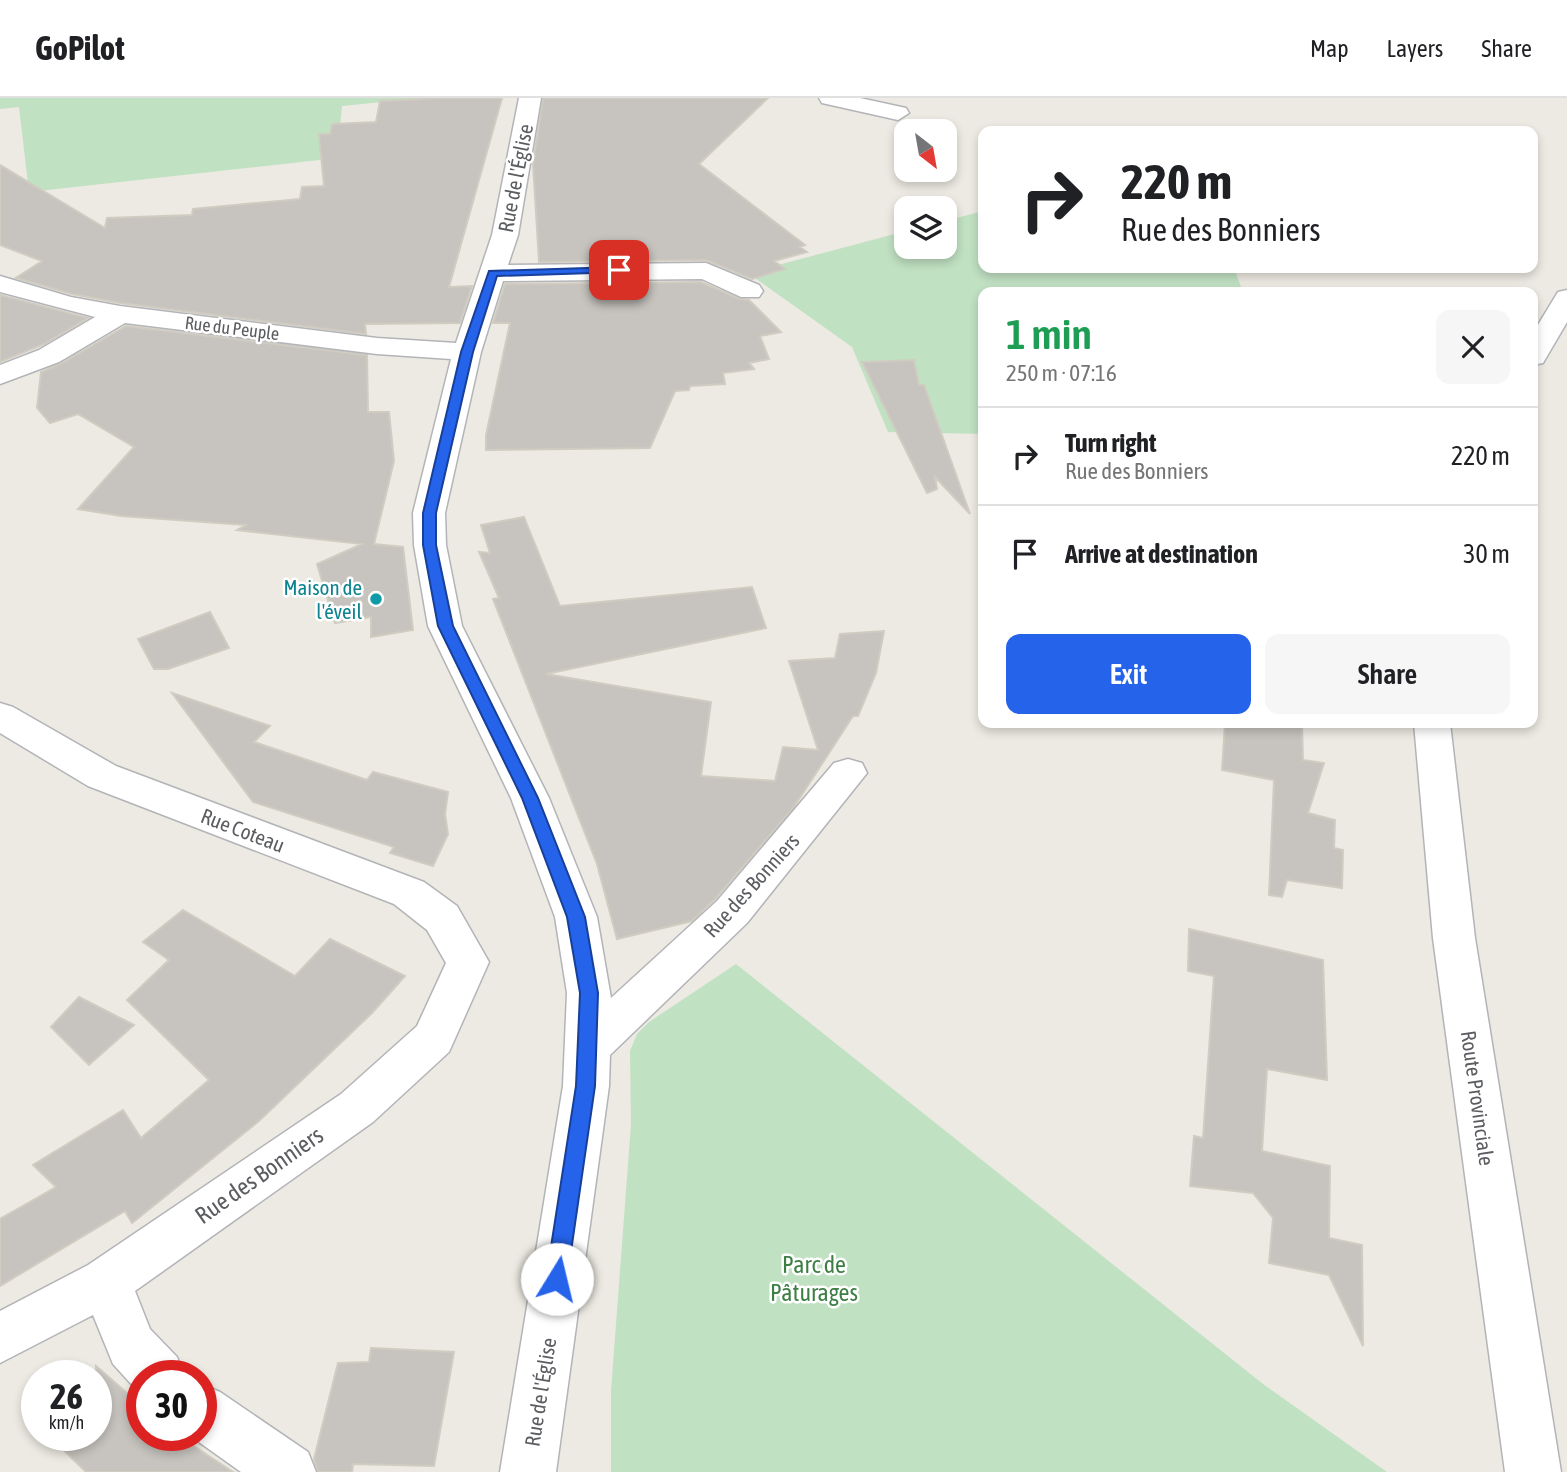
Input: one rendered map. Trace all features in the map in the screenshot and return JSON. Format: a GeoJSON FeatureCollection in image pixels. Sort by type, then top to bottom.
{"type":"FeatureCollection","features":[{"type":"Feature","properties":{"kind":"street","name":"Rue de l'Église"},"geometry":{"type":"LineString","coordinates":[[527,1472],[586,1086],[589,993],[576,917],[530,798],[445,626],[430,545],[429,513],[467,352],[505,235],[530,98]]}},
{"type":"Feature","properties":{"kind":"street"},"geometry":{"type":"LineString","coordinates":[[830,98],[898,113]]}},
{"type":"Feature","properties":{"kind":"street"},"geometry":{"type":"LineString","coordinates":[[493,273],[706,271],[750,291]]}},
{"type":"Feature","properties":{"kind":"street","name":"Rue du Peuple"},"geometry":{"type":"LineString","coordinates":[[0,284],[67,304],[120,314],[377,346],[467,352]]}},
{"type":"Feature","properties":{"kind":"street"},"geometry":{"type":"LineString","coordinates":[[1538,348],[1567,298]]}},
{"type":"Feature","properties":{"kind":"street"},"geometry":{"type":"LineString","coordinates":[[0,375],[49,356],[120,314]]}},
{"type":"Feature","properties":{"kind":"street","name":"Rue Coteau"},"geometry":{"type":"LineString","coordinates":[[0,716],[102,776],[409,893],[442,918],[468,962]]}},
{"type":"Feature","properties":{"kind":"street","name":"Route Provinciale"},"geometry":{"type":"LineString","coordinates":[[1433,728],[1454,938],[1534,1472]]}},
{"type":"Feature","properties":{"kind":"street","name":"Rue des Bonniers"},"geometry":{"type":"LineString","coordinates":[[587,1048],[732,912],[848,773]]}},
{"type":"Feature","properties":{"kind":"street","name":"Rue des Bonniers"},"geometry":{"type":"LineString","coordinates":[[21,1328],[106,1282],[357,1108],[395,1076],[433,1038],[468,962]]}},
{"type":"Feature","properties":{"kind":"street"},"geometry":{"type":"LineString","coordinates":[[106,1282],[131,1346],[144,1360]]}},
{"type":"Feature","properties":{"kind":"street"},"geometry":{"type":"LineString","coordinates":[[217,1422],[288,1472]]}},
{"type":"Feature","properties":{"kind":"green space"},"geometry":{"type":"Polygon","coordinates":[[[0,98],[422,98],[342,106],[337,158],[29,192],[19,107],[0,109],[0,98]]]}},
{"type":"Feature","properties":{"kind":"green space"},"geometry":{"type":"Polygon","coordinates":[[[978,212],[978,273],[1236,273],[1241,287],[978,287],[978,434],[888,432],[852,347],[748,273],[894,234],[894,259],[957,259],[957,218],[978,212]]]}},
{"type":"Feature","properties":{"kind":"green space","name":"Parc de Pâturages"},"geometry":{"type":"Polygon","coordinates":[[[736,964],[1263,1384],[1387,1472],[611,1472],[611,1391],[631,1124],[630,1051],[637,1034],[649,1022],[736,964]]]}},
{"type":"Feature","properties":{"kind":"building"},"geometry":{"type":"Polygon","coordinates":[[[502,98],[449,287],[472,286],[460,323],[365,324],[366,334],[120,303],[72,294],[16,278],[42,261],[0,245],[0,165],[105,228],[107,218],[192,215],[193,209],[300,199],[302,187],[324,186],[319,134],[330,134],[332,124],[376,122],[380,101],[502,98]]]}},
{"type":"Feature","properties":{"kind":"building"},"geometry":{"type":"Polygon","coordinates":[[[543,98],[768,98],[699,164],[805,245],[800,247],[807,252],[774,261],[785,269],[752,279],[706,260],[539,262],[533,164],[543,98]]]}},
{"type":"Feature","properties":{"kind":"building"},"geometry":{"type":"Polygon","coordinates":[[[701,282],[740,299],[749,300],[781,332],[760,336],[769,359],[749,363],[754,369],[723,373],[725,384],[690,386],[689,390],[675,391],[650,448],[486,450],[486,435],[510,323],[493,323],[505,284],[701,282]]]}},
{"type":"Feature","properties":{"kind":"building"},"geometry":{"type":"Polygon","coordinates":[[[0,295],[88,318],[44,344],[0,362],[0,295]]]}},
{"type":"Feature","properties":{"kind":"building"},"geometry":{"type":"Polygon","coordinates":[[[126,326],[367,355],[368,412],[389,412],[394,461],[374,544],[403,547],[413,630],[371,637],[371,617],[335,623],[317,564],[362,544],[237,530],[246,525],[121,516],[78,509],[134,447],[78,414],[50,423],[37,408],[41,372],[126,326]]]}},
{"type":"Feature","properties":{"kind":"building"},"geometry":{"type":"Polygon","coordinates":[[[914,360],[919,385],[924,385],[970,514],[935,477],[937,489],[927,493],[862,362],[914,360]]]}},
{"type":"Feature","properties":{"kind":"building"},"geometry":{"type":"Polygon","coordinates":[[[524,517],[560,606],[752,587],[766,628],[546,674],[711,702],[701,776],[775,781],[783,747],[818,750],[789,661],[835,658],[840,634],[884,631],[876,673],[858,716],[853,716],[794,807],[715,899],[692,921],[617,939],[597,864],[493,599],[499,598],[479,552],[490,553],[481,525],[524,517]]]}},
{"type":"Feature","properties":{"kind":"building"},"geometry":{"type":"Polygon","coordinates":[[[210,612],[229,648],[168,669],[154,669],[138,639],[210,612]]]}},
{"type":"Feature","properties":{"kind":"building"},"geometry":{"type":"Polygon","coordinates":[[[172,693],[270,726],[254,742],[367,780],[373,772],[448,792],[445,814],[448,834],[433,866],[390,853],[394,847],[253,802],[172,693]]]}},
{"type":"Feature","properties":{"kind":"building"},"geometry":{"type":"Polygon","coordinates":[[[1225,728],[1302,728],[1303,760],[1324,763],[1308,813],[1335,820],[1334,848],[1343,850],[1342,888],[1287,880],[1282,897],[1269,895],[1274,780],[1222,770],[1225,728]]]}},
{"type":"Feature","properties":{"kind":"building"},"geometry":{"type":"Polygon","coordinates":[[[183,910],[295,976],[330,939],[405,976],[372,1013],[259,1121],[132,1223],[125,1211],[0,1286],[0,1219],[56,1187],[33,1165],[123,1110],[141,1138],[209,1080],[127,1000],[169,960],[143,942],[183,910]]]}},
{"type":"Feature","properties":{"kind":"building"},"geometry":{"type":"Polygon","coordinates":[[[1189,929],[1323,960],[1327,1080],[1267,1069],[1262,1151],[1330,1166],[1329,1238],[1362,1245],[1363,1346],[1329,1275],[1269,1263],[1273,1218],[1253,1193],[1190,1186],[1194,1136],[1203,1138],[1214,976],[1188,971],[1189,929]]]}},
{"type":"Feature","properties":{"kind":"building"},"geometry":{"type":"Polygon","coordinates":[[[79,997],[134,1025],[89,1065],[51,1027],[79,997]]]}},
{"type":"Feature","properties":{"kind":"building"},"geometry":{"type":"Polygon","coordinates":[[[371,1348],[454,1352],[434,1466],[353,1464],[352,1472],[318,1472],[314,1459],[338,1363],[369,1362],[371,1348]]]}},
{"type":"Feature","properties":{"kind":"building"},"geometry":{"type":"Polygon","coordinates":[[[112,1380],[126,1392],[126,1451],[201,1451],[233,1472],[86,1472],[64,1451],[112,1451],[112,1380]]]}},
{"type":"Feature","properties":{"kind":"place","name":"Maison de l'éveil"},"geometry":{"type":"Point","coordinates":[376,599]}},
{"type":"Feature","properties":{"kind":"route"},"geometry":{"type":"LineString","coordinates":[[557,1279],[586,1086],[589,993],[576,917],[530,798],[445,626],[430,545],[429,513],[467,352],[493,273],[619,270]]}}]}
